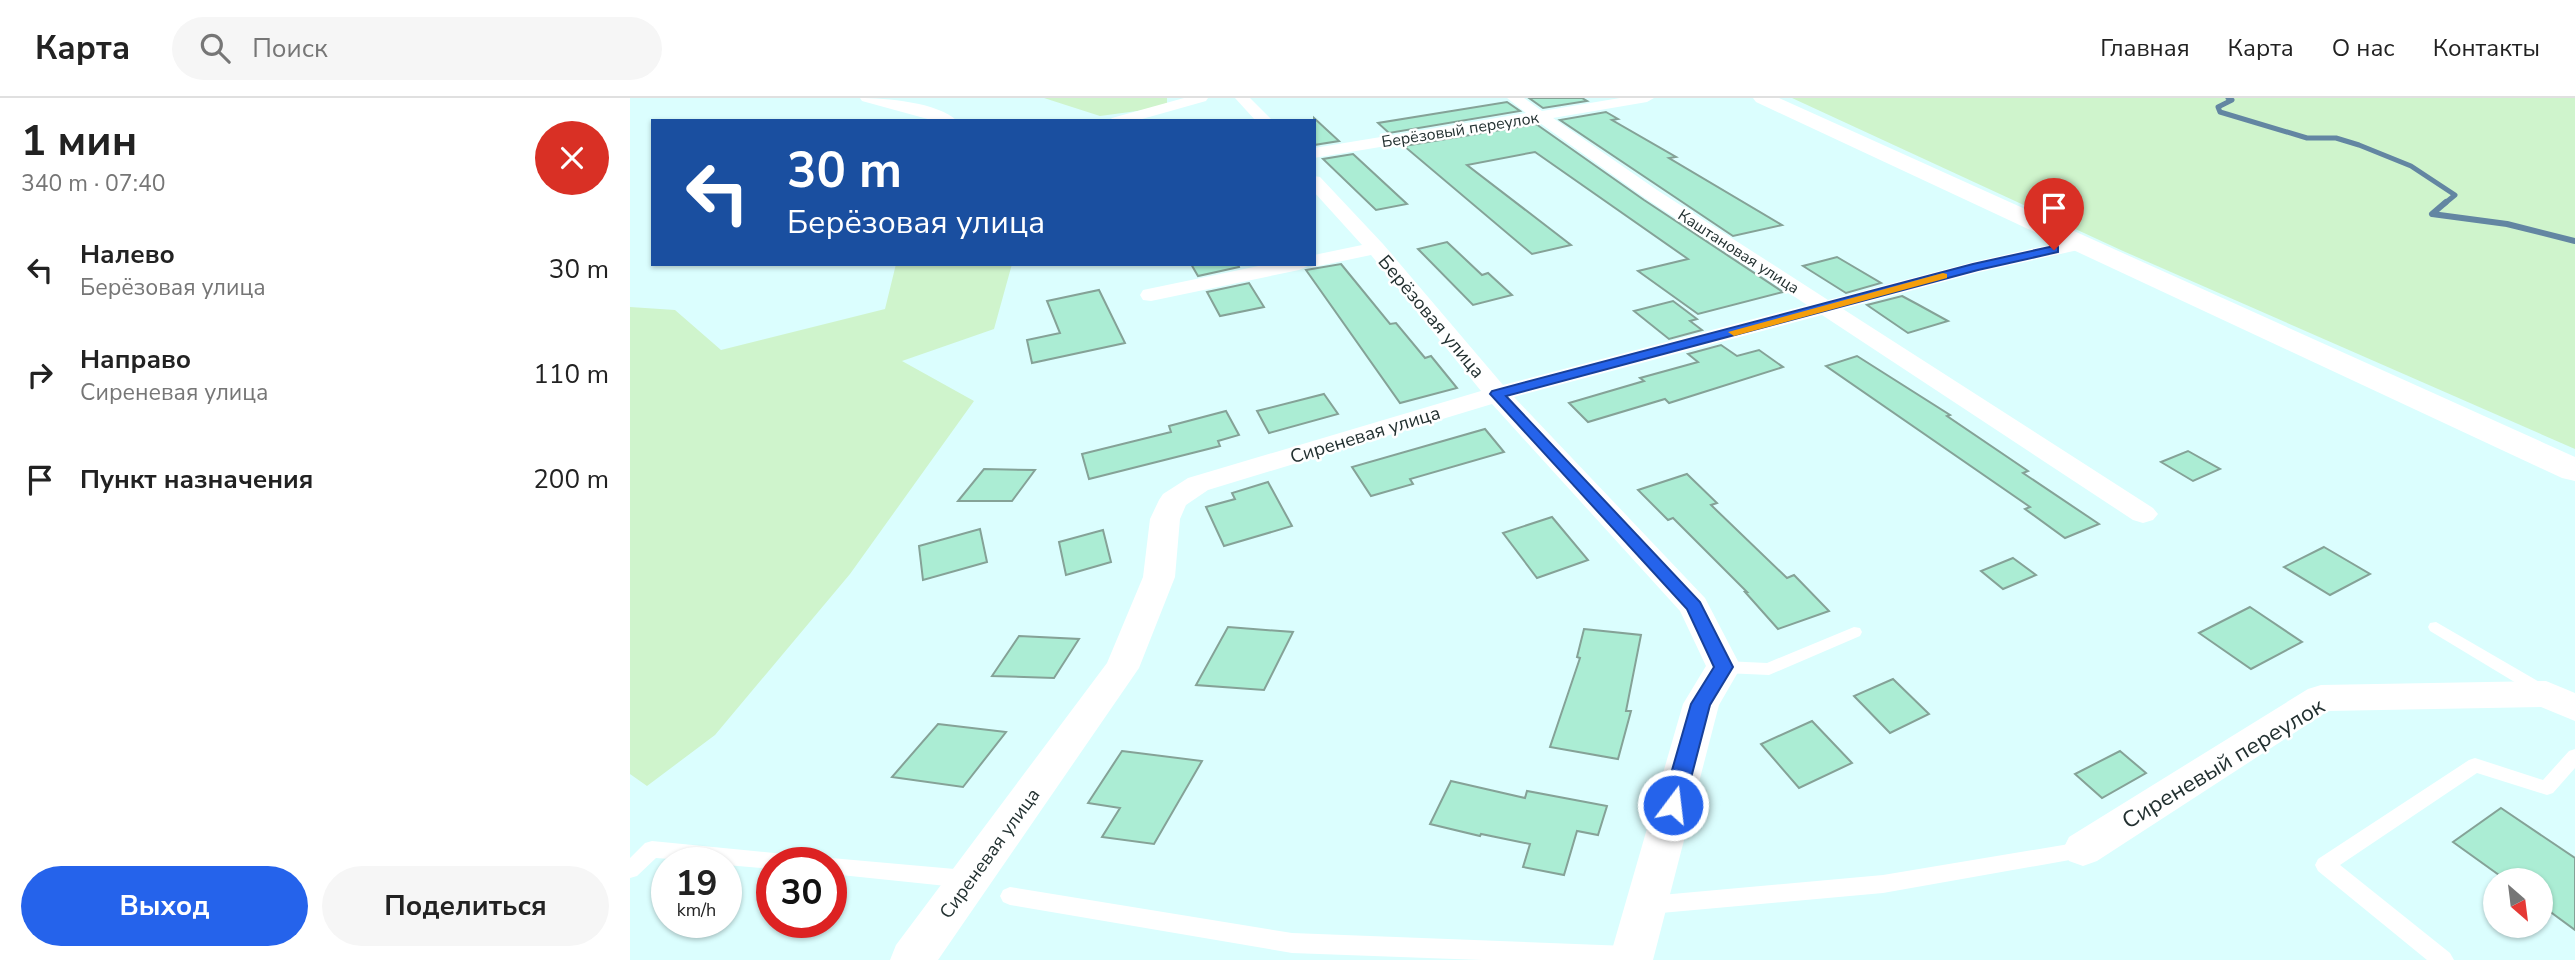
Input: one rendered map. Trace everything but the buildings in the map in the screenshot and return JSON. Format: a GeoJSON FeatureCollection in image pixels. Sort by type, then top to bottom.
{"type":"FeatureCollection","features":[{"type":"Feature","properties":{"kind":"main road"},"geometry":{"type":"LineString","coordinates":[[1763,98],[2575,470]]}},
{"type":"Feature","properties":{"kind":"street"},"geometry":{"type":"LineString","coordinates":[[867,98],[927,112],[944,119]]}},
{"type":"Feature","properties":{"kind":"street"},"geometry":{"type":"LineString","coordinates":[[1124,119],[1201,98]]}},
{"type":"Feature","properties":{"kind":"street"},"geometry":{"type":"LineString","coordinates":[[1242,98],[1263,119]]}},
{"type":"Feature","properties":{"kind":"street","name":"Каштановая улица"},"geometry":{"type":"LineString","coordinates":[[1514,98],[1651,194],[2143,514]]}},
{"type":"Feature","properties":{"kind":"street","name":"Берёзовый переулок"},"geometry":{"type":"LineString","coordinates":[[1316,153],[1647,98]]}},
{"type":"Feature","properties":{"kind":"street","name":"Берёзовая улица"},"geometry":{"type":"LineString","coordinates":[[1316,183],[1376,248],[1497,394],[1694,606],[1724,667]]}},
{"type":"Feature","properties":{"kind":"street","name":"Сиреневая улица"},"geometry":{"type":"LineString","coordinates":[[912,960],[1122,668],[1159,578],[1165,519],[1173,500],[1198,484],[1497,394],[1976,267],[2080,244]]}},
{"type":"Feature","properties":{"kind":"street"},"geometry":{"type":"LineString","coordinates":[[1316,261],[1376,248]]}},
{"type":"Feature","properties":{"kind":"street"},"geometry":{"type":"LineString","coordinates":[[1151,295],[1289,266]]}},
{"type":"Feature","properties":{"kind":"street"},"geometry":{"type":"LineString","coordinates":[[1632,958],[1701,704],[1724,667]]}},
{"type":"Feature","properties":{"kind":"street","name":"Сиреневый переулок"},"geometry":{"type":"LineString","coordinates":[[2083,849],[2321,698],[2561,701]]}},
{"type":"Feature","properties":{"kind":"lane"},"geometry":{"type":"LineString","coordinates":[[2436,627],[2561,701]]}},
{"type":"Feature","properties":{"kind":"lane"},"geometry":{"type":"LineString","coordinates":[[1724,667],[1769,669],[1854,632]]}},
{"type":"Feature","properties":{"kind":"lane"},"geometry":{"type":"LineString","coordinates":[[2443,960],[2325,864],[2475,765],[2547,788],[2575,756]]}},
{"type":"Feature","properties":{"kind":"lane"},"geometry":{"type":"LineString","coordinates":[[630,870],[652,849],[756,859]]}},
{"type":"Feature","properties":{"kind":"lane"},"geometry":{"type":"LineString","coordinates":[[1646,906],[1883,884],[2083,849]]}},
{"type":"Feature","properties":{"kind":"lane"},"geometry":{"type":"LineString","coordinates":[[847,868],[970,880]]}},
{"type":"Feature","properties":{"kind":"lane"},"geometry":{"type":"LineString","coordinates":[[1010,897],[1292,943],[1632,958]]}},
{"type":"Feature","properties":{"kind":"green space"},"geometry":{"type":"Polygon","coordinates":[[[1044,98],[1167,98],[1167,107],[1100,116],[1044,98]]]}},
{"type":"Feature","properties":{"kind":"green space"},"geometry":{"type":"Polygon","coordinates":[[[1792,98],[2575,98],[2575,449],[2123,251],[1792,98]]]}},
{"type":"Feature","properties":{"kind":"green space"},"geometry":{"type":"Polygon","coordinates":[[[896,266],[1011,266],[994,329],[902,361],[974,401],[850,574],[715,735],[647,786],[630,774],[630,307],[675,310],[721,350],[885,309],[896,266]]]}},
{"type":"Feature","properties":{"kind":"waterway"},"geometry":{"type":"LineString","coordinates":[[2228,98],[2232,100],[2218,107],[2220,112],[2307,138],[2336,138],[2411,166],[2455,195],[2444,204]]}},
{"type":"Feature","properties":{"kind":"waterway"},"geometry":{"type":"LineString","coordinates":[[2446,202],[2432,214],[2507,224],[2575,241]]}},
{"type":"Feature","properties":{"kind":"slow traffic"},"geometry":{"type":"LineString","coordinates":[[1734,332],[1943,276]]}},
{"type":"Feature","properties":{"kind":"route"},"geometry":{"type":"LineString","coordinates":[[1673,805],[1701,704],[1724,667],[1694,606],[1497,394],[1976,267],[2054,250]]}}]}
